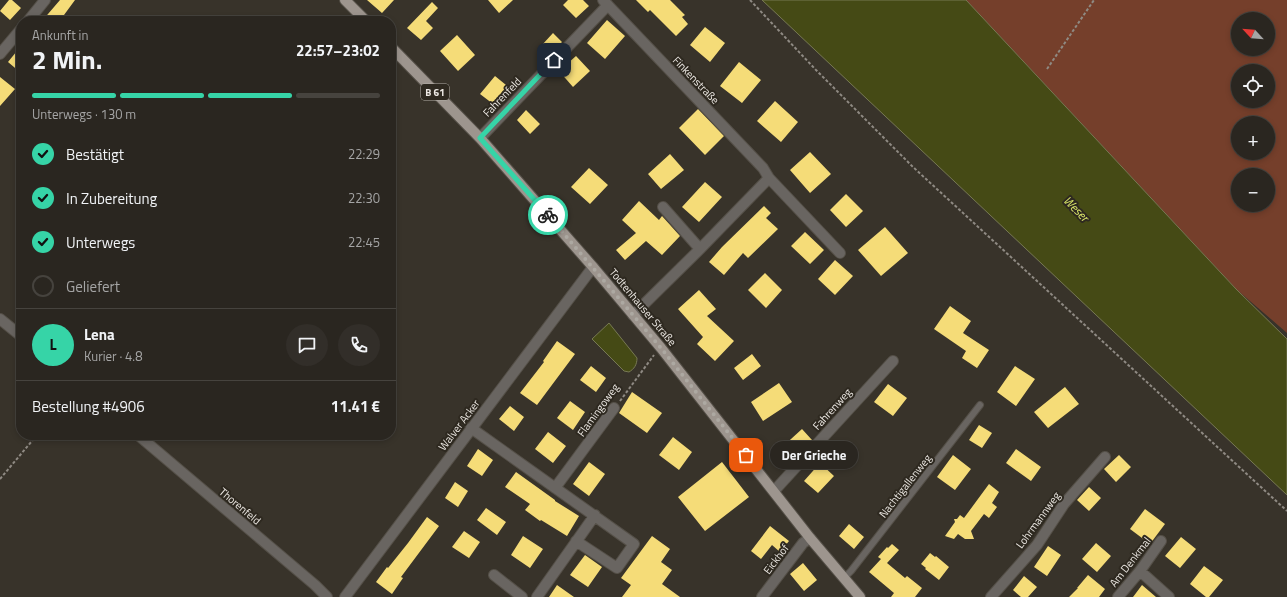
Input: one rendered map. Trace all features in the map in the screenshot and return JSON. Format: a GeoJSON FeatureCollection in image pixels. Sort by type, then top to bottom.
{"type":"FeatureCollection","features":[{"type":"Feature","properties":{"kind":"main road"},"geometry":{"type":"LineString","coordinates":[[345,0],[361,16]]}},
{"type":"Feature","properties":{"kind":"main road","name":"Todtenhauser Straße"},"geometry":{"type":"LineString","coordinates":[[396,52],[480,138],[634,315],[810,538],[860,597]]}},
{"type":"Feature","properties":{"kind":"street"},"geometry":{"type":"LineString","coordinates":[[32,16],[45,0]]}},
{"type":"Feature","properties":{"kind":"street","name":"Fahrenfeld"},"geometry":{"type":"LineString","coordinates":[[480,138],[606,2]]}},
{"type":"Feature","properties":{"kind":"street","name":"Finkenstraße"},"geometry":{"type":"LineString","coordinates":[[606,2],[763,168],[769,178],[840,253]]}},
{"type":"Feature","properties":{"kind":"street"},"geometry":{"type":"LineString","coordinates":[[0,54],[16,35]]}},
{"type":"Feature","properties":{"kind":"street"},"geometry":{"type":"LineString","coordinates":[[634,315],[769,178]]}},
{"type":"Feature","properties":{"kind":"street"},"geometry":{"type":"LineString","coordinates":[[663,207],[700,249]]}},
{"type":"Feature","properties":{"kind":"street","name":"Walver Acker"},"geometry":{"type":"LineString","coordinates":[[345,597],[593,267]]}},
{"type":"Feature","properties":{"kind":"street"},"geometry":{"type":"LineString","coordinates":[[0,319],[16,332]]}},
{"type":"Feature","properties":{"kind":"street","name":"Fahrenweg"},"geometry":{"type":"LineString","coordinates":[[774,491],[893,361]]}},
{"type":"Feature","properties":{"kind":"street","name":"Flamingoweg"},"geometry":{"type":"LineString","coordinates":[[555,488],[614,408]]}},
{"type":"Feature","properties":{"kind":"street"},"geometry":{"type":"LineString","coordinates":[[471,428],[634,544],[617,568],[576,541]]}},
{"type":"Feature","properties":{"kind":"street","name":"Thorenfeld"},"geometry":{"type":"LineString","coordinates":[[144,440],[315,585],[327,597]]}},
{"type":"Feature","properties":{"kind":"street","name":"Lohrmannweg"},"geometry":{"type":"LineString","coordinates":[[991,597],[1037,545],[1064,504],[1105,457]]}},
{"type":"Feature","properties":{"kind":"street"},"geometry":{"type":"LineString","coordinates":[[536,597],[595,515]]}},
{"type":"Feature","properties":{"kind":"street","name":"Eickhof"},"geometry":{"type":"LineString","coordinates":[[762,597],[803,544],[810,538]]}},
{"type":"Feature","properties":{"kind":"street","name":"Am Denkmal"},"geometry":{"type":"LineString","coordinates":[[1118,597],[1140,571],[1162,541]]}},
{"type":"Feature","properties":{"kind":"street"},"geometry":{"type":"LineString","coordinates":[[1140,571],[1169,597]]}},
{"type":"Feature","properties":{"kind":"street"},"geometry":{"type":"LineString","coordinates":[[494,576],[522,597]]}},
{"type":"Feature","properties":{"kind":"lane","name":"Nachtigallenweg"},"geometry":{"type":"LineString","coordinates":[[844,578],[980,405]]}},
{"type":"Feature","properties":{"kind":"path"},"geometry":{"type":"LineString","coordinates":[[750,0],[816,70],[913,167],[1287,511]]}},
{"type":"Feature","properties":{"kind":"path"},"geometry":{"type":"LineString","coordinates":[[1047,69],[1094,0]]}},
{"type":"Feature","properties":{"kind":"path","name":"Flamingoweg"},"geometry":{"type":"LineString","coordinates":[[614,408],[653,355],[661,348]]}},
{"type":"Feature","properties":{"kind":"path"},"geometry":{"type":"LineString","coordinates":[[0,479],[33,440]]}},
{"type":"Feature","properties":{"kind":"shaded area"},"geometry":{"type":"Polygon","coordinates":[[[966,0],[1287,0],[1287,333],[1236,289],[966,0]]]}},
{"type":"Feature","properties":{"kind":"water","name":"Weser"},"geometry":{"type":"Polygon","coordinates":[[[762,0],[966,0],[1236,289],[1287,339],[1287,495],[762,0]]]}},
{"type":"Feature","properties":{"kind":"water"},"geometry":{"type":"Polygon","coordinates":[[[609,323],[637,358],[635,366],[629,372],[624,371],[592,339],[609,323]]]}},
{"type":"Feature","properties":{"kind":"building"},"geometry":{"type":"Polygon","coordinates":[[[9,0],[12,0],[21,8],[10,20],[0,11],[9,0]]]}},
{"type":"Feature","properties":{"kind":"building"},"geometry":{"type":"Polygon","coordinates":[[[60,0],[75,0],[64,15],[65,16],[46,16],[60,0]]]}},
{"type":"Feature","properties":{"kind":"building"},"geometry":{"type":"Polygon","coordinates":[[[367,0],[394,0],[382,13],[367,0]]]}},
{"type":"Feature","properties":{"kind":"building"},"geometry":{"type":"Polygon","coordinates":[[[488,0],[513,0],[499,13],[488,0]]]}},
{"type":"Feature","properties":{"kind":"building"},"geometry":{"type":"Polygon","coordinates":[[[568,0],[583,0],[589,6],[576,18],[563,5],[568,0]]]}},
{"type":"Feature","properties":{"kind":"building"},"geometry":{"type":"Polygon","coordinates":[[[636,0],[670,0],[685,15],[682,17],[688,24],[676,36],[650,10],[648,12],[636,0]]]}},
{"type":"Feature","properties":{"kind":"building"},"geometry":{"type":"Polygon","coordinates":[[[432,2],[438,8],[426,21],[433,28],[421,40],[407,28],[432,2]]]}},
{"type":"Feature","properties":{"kind":"building"},"geometry":{"type":"Polygon","coordinates":[[[607,20],[625,36],[605,59],[587,43],[607,20]]]}},
{"type":"Feature","properties":{"kind":"building"},"geometry":{"type":"Polygon","coordinates":[[[705,27],[725,43],[710,62],[690,45],[705,27]]]}},
{"type":"Feature","properties":{"kind":"building"},"geometry":{"type":"Polygon","coordinates":[[[553,33],[562,42],[551,53],[542,45],[553,33]]]}},
{"type":"Feature","properties":{"kind":"building"},"geometry":{"type":"Polygon","coordinates":[[[457,35],[475,55],[458,71],[440,51],[457,35]]]}},
{"type":"Feature","properties":{"kind":"building"},"geometry":{"type":"Polygon","coordinates":[[[16,52],[16,69],[8,62],[16,52]]]}},
{"type":"Feature","properties":{"kind":"building"},"geometry":{"type":"Polygon","coordinates":[[[576,56],[590,71],[573,87],[559,71],[576,56]]]}},
{"type":"Feature","properties":{"kind":"building"},"geometry":{"type":"Polygon","coordinates":[[[739,62],[761,80],[742,103],[720,86],[739,62]]]}},
{"type":"Feature","properties":{"kind":"building"},"geometry":{"type":"Polygon","coordinates":[[[495,76],[511,89],[497,107],[480,94],[495,76]]]}},
{"type":"Feature","properties":{"kind":"building"},"geometry":{"type":"Polygon","coordinates":[[[0,77],[15,89],[0,106],[0,77]]]}},
{"type":"Feature","properties":{"kind":"building"},"geometry":{"type":"Polygon","coordinates":[[[775,101],[798,122],[781,142],[757,121],[775,101]]]}},
{"type":"Feature","properties":{"kind":"building"},"geometry":{"type":"Polygon","coordinates":[[[698,109],[724,136],[705,155],[679,128],[698,109]]]}},
{"type":"Feature","properties":{"kind":"building"},"geometry":{"type":"Polygon","coordinates":[[[526,110],[540,124],[530,134],[517,120],[526,110]]]}},
{"type":"Feature","properties":{"kind":"building"},"geometry":{"type":"Polygon","coordinates":[[[810,152],[831,174],[810,193],[790,170],[810,152]]]}},
{"type":"Feature","properties":{"kind":"building"},"geometry":{"type":"Polygon","coordinates":[[[670,154],[684,170],[661,189],[648,174],[670,154]]]}},
{"type":"Feature","properties":{"kind":"building"},"geometry":{"type":"Polygon","coordinates":[[[589,168],[608,185],[590,204],[571,187],[589,168]]]}},
{"type":"Feature","properties":{"kind":"building"},"geometry":{"type":"Polygon","coordinates":[[[705,182],[722,197],[699,222],[682,207],[705,182]]]}},
{"type":"Feature","properties":{"kind":"building"},"geometry":{"type":"Polygon","coordinates":[[[846,194],[863,211],[846,227],[830,210],[846,194]]]}},
{"type":"Feature","properties":{"kind":"building"},"geometry":{"type":"Polygon","coordinates":[[[639,201],[659,220],[662,216],[680,236],[662,255],[646,241],[625,260],[616,250],[636,233],[622,220],[639,201]]]}},
{"type":"Feature","properties":{"kind":"building"},"geometry":{"type":"Polygon","coordinates":[[[764,206],[771,213],[766,218],[778,229],[748,258],[743,253],[724,275],[709,262],[722,247],[764,206]]]}},
{"type":"Feature","properties":{"kind":"building"},"geometry":{"type":"Polygon","coordinates":[[[885,227],[908,253],[881,276],[858,250],[885,227]]]}},
{"type":"Feature","properties":{"kind":"building"},"geometry":{"type":"Polygon","coordinates":[[[805,232],[824,250],[810,264],[791,246],[805,232]]]}},
{"type":"Feature","properties":{"kind":"building"},"geometry":{"type":"Polygon","coordinates":[[[835,260],[853,276],[835,295],[818,279],[835,260]]]}},
{"type":"Feature","properties":{"kind":"building"},"geometry":{"type":"Polygon","coordinates":[[[765,273],[782,290],[766,308],[748,290],[765,273]]]}},
{"type":"Feature","properties":{"kind":"building"},"geometry":{"type":"Polygon","coordinates":[[[699,290],[716,309],[707,316],[734,341],[715,361],[697,344],[703,337],[678,309],[699,290]]]}},
{"type":"Feature","properties":{"kind":"building"},"geometry":{"type":"Polygon","coordinates":[[[950,306],[971,321],[963,333],[989,350],[977,368],[962,358],[966,351],[934,329],[950,306]]]}},
{"type":"Feature","properties":{"kind":"building"},"geometry":{"type":"Polygon","coordinates":[[[557,341],[575,354],[537,405],[520,393],[544,362],[543,361],[557,341]]]}},
{"type":"Feature","properties":{"kind":"building"},"geometry":{"type":"Polygon","coordinates":[[[752,354],[761,366],[743,380],[734,368],[752,354]]]}},
{"type":"Feature","properties":{"kind":"building"},"geometry":{"type":"Polygon","coordinates":[[[591,366],[606,378],[596,392],[580,380],[591,366]]]}},
{"type":"Feature","properties":{"kind":"building"},"geometry":{"type":"Polygon","coordinates":[[[1015,366],[1035,379],[1016,406],[997,392],[1015,366]]]}},
{"type":"Feature","properties":{"kind":"building"},"geometry":{"type":"Polygon","coordinates":[[[779,383],[792,402],[763,421],[751,402],[779,383]]]}},
{"type":"Feature","properties":{"kind":"building"},"geometry":{"type":"Polygon","coordinates":[[[888,384],[907,398],[893,416],[874,402],[888,384]]]}},
{"type":"Feature","properties":{"kind":"building"},"geometry":{"type":"Polygon","coordinates":[[[1065,387],[1079,404],[1048,428],[1034,412],[1065,387]]]}},
{"type":"Feature","properties":{"kind":"building"},"geometry":{"type":"Polygon","coordinates":[[[632,392],[662,413],[647,433],[619,413],[632,392]]]}},
{"type":"Feature","properties":{"kind":"building"},"geometry":{"type":"Polygon","coordinates":[[[570,401],[585,412],[573,430],[557,418],[570,401]]]}},
{"type":"Feature","properties":{"kind":"building"},"geometry":{"type":"Polygon","coordinates":[[[510,406],[524,417],[514,431],[499,419],[510,406]]]}},
{"type":"Feature","properties":{"kind":"building"},"geometry":{"type":"Polygon","coordinates":[[[979,425],[992,433],[982,448],[969,440],[979,425]]]}},
{"type":"Feature","properties":{"kind":"building"},"geometry":{"type":"Polygon","coordinates":[[[802,429],[812,440],[790,460],[780,449],[802,429]]]}},
{"type":"Feature","properties":{"kind":"building"},"geometry":{"type":"Polygon","coordinates":[[[548,432],[566,446],[553,463],[535,449],[548,432]]]}},
{"type":"Feature","properties":{"kind":"building"},"geometry":{"type":"Polygon","coordinates":[[[673,437],[692,452],[679,470],[659,455],[673,437]]]}},
{"type":"Feature","properties":{"kind":"building"},"geometry":{"type":"Polygon","coordinates":[[[478,449],[493,460],[482,476],[467,466],[478,449]]]}},
{"type":"Feature","properties":{"kind":"building"},"geometry":{"type":"Polygon","coordinates":[[[1016,449],[1041,467],[1031,481],[1006,463],[1016,449]]]}},
{"type":"Feature","properties":{"kind":"building"},"geometry":{"type":"Polygon","coordinates":[[[953,455],[971,469],[955,490],[937,477],[953,455]]]}},
{"type":"Feature","properties":{"kind":"building"},"geometry":{"type":"Polygon","coordinates":[[[1119,455],[1131,467],[1116,482],[1104,469],[1119,455]]]}},
{"type":"Feature","properties":{"kind":"building"},"geometry":{"type":"Polygon","coordinates":[[[589,462],[605,474],[589,496],[573,484],[589,462]]]}},
{"type":"Feature","properties":{"kind":"building"},"geometry":{"type":"Polygon","coordinates":[[[722,462],[749,497],[705,531],[678,497],[722,462]]]}},
{"type":"Feature","properties":{"kind":"building"},"geometry":{"type":"Polygon","coordinates":[[[820,463],[834,476],[818,493],[804,481],[820,463]]]}},
{"type":"Feature","properties":{"kind":"building"},"geometry":{"type":"Polygon","coordinates":[[[516,472],[555,501],[579,516],[567,536],[541,520],[540,521],[525,510],[530,504],[505,487],[516,472]]]}},
{"type":"Feature","properties":{"kind":"building"},"geometry":{"type":"Polygon","coordinates":[[[455,482],[468,491],[458,507],[445,498],[455,482]]]}},
{"type":"Feature","properties":{"kind":"building"},"geometry":{"type":"Polygon","coordinates":[[[989,484],[999,492],[992,503],[997,507],[989,518],[984,514],[971,531],[974,539],[965,539],[958,534],[954,539],[945,536],[955,522],[954,519],[957,519],[960,515],[964,518],[989,484]]]}},
{"type":"Feature","properties":{"kind":"building"},"geometry":{"type":"Polygon","coordinates":[[[1089,487],[1101,498],[1089,511],[1077,500],[1089,487]]]}},
{"type":"Feature","properties":{"kind":"building"},"geometry":{"type":"Polygon","coordinates":[[[486,508],[506,522],[497,535],[477,520],[486,508]]]}},
{"type":"Feature","properties":{"kind":"building"},"geometry":{"type":"Polygon","coordinates":[[[1145,509],[1165,524],[1150,544],[1130,529],[1145,509]]]}},
{"type":"Feature","properties":{"kind":"building"},"geometry":{"type":"Polygon","coordinates":[[[427,517],[439,526],[401,577],[403,578],[392,594],[376,582],[427,517]]]}},
{"type":"Feature","properties":{"kind":"building"},"geometry":{"type":"Polygon","coordinates":[[[849,524],[864,537],[854,549],[839,536],[849,524]]]}},
{"type":"Feature","properties":{"kind":"building"},"geometry":{"type":"Polygon","coordinates":[[[770,526],[789,541],[780,552],[772,545],[761,559],[751,551],[770,526]]]}},
{"type":"Feature","properties":{"kind":"building"},"geometry":{"type":"Polygon","coordinates":[[[464,531],[480,542],[469,558],[452,547],[464,531]]]}},
{"type":"Feature","properties":{"kind":"building"},"geometry":{"type":"Polygon","coordinates":[[[523,536],[543,549],[530,568],[511,555],[523,536]]]}},
{"type":"Feature","properties":{"kind":"building"},"geometry":{"type":"Polygon","coordinates":[[[652,536],[670,549],[661,562],[672,570],[662,584],[680,597],[622,597],[631,585],[621,578],[652,536]]]}},
{"type":"Feature","properties":{"kind":"building"},"geometry":{"type":"Polygon","coordinates":[[[1181,537],[1196,549],[1180,568],[1165,556],[1181,537]]]}},
{"type":"Feature","properties":{"kind":"building"},"geometry":{"type":"Polygon","coordinates":[[[1096,543],[1111,556],[1097,572],[1082,559],[1096,543]]]}},
{"type":"Feature","properties":{"kind":"building"},"geometry":{"type":"Polygon","coordinates":[[[892,544],[899,550],[887,563],[905,578],[907,576],[922,588],[915,597],[891,597],[894,593],[869,572],[881,559],[878,557],[887,547],[888,548],[892,544]]]}},
{"type":"Feature","properties":{"kind":"building"},"geometry":{"type":"Polygon","coordinates":[[[1048,546],[1061,555],[1047,576],[1034,567],[1048,546]]]}},
{"type":"Feature","properties":{"kind":"building"},"geometry":{"type":"Polygon","coordinates":[[[930,553],[949,567],[939,580],[921,564],[930,553]]]}},
{"type":"Feature","properties":{"kind":"building"},"geometry":{"type":"Polygon","coordinates":[[[585,555],[602,567],[588,587],[570,575],[585,555]]]}},
{"type":"Feature","properties":{"kind":"building"},"geometry":{"type":"Polygon","coordinates":[[[803,563],[817,580],[804,591],[790,574],[803,563]]]}},
{"type":"Feature","properties":{"kind":"building"},"geometry":{"type":"Polygon","coordinates":[[[1204,566],[1223,580],[1209,597],[1206,597],[1190,584],[1204,566]]]}},
{"type":"Feature","properties":{"kind":"building"},"geometry":{"type":"Polygon","coordinates":[[[1088,575],[1105,589],[1099,597],[1069,597],[1078,588],[1088,575]]]}},
{"type":"Feature","properties":{"kind":"building"},"geometry":{"type":"Polygon","coordinates":[[[1024,576],[1037,587],[1028,597],[1021,597],[1013,590],[1024,576]]]}},
{"type":"Feature","properties":{"kind":"building"},"geometry":{"type":"Polygon","coordinates":[[[557,585],[574,597],[549,597],[557,585]]]}},
{"type":"Feature","properties":{"kind":"building"},"geometry":{"type":"Polygon","coordinates":[[[1142,585],[1156,597],[1133,597],[1142,585]]]}},
{"type":"Feature","properties":{"kind":"way so far"},"geometry":{"type":"LineString","coordinates":[[548,215],[661,348],[746,455]]}},
{"type":"Feature","properties":{"kind":"place","name":"Der Grieche"},"geometry":{"type":"Point","coordinates":[746,455]}},
{"type":"Feature","properties":{"kind":"route"},"geometry":{"type":"LineString","coordinates":[[548,215],[480,138],[554,60]]}}]}
